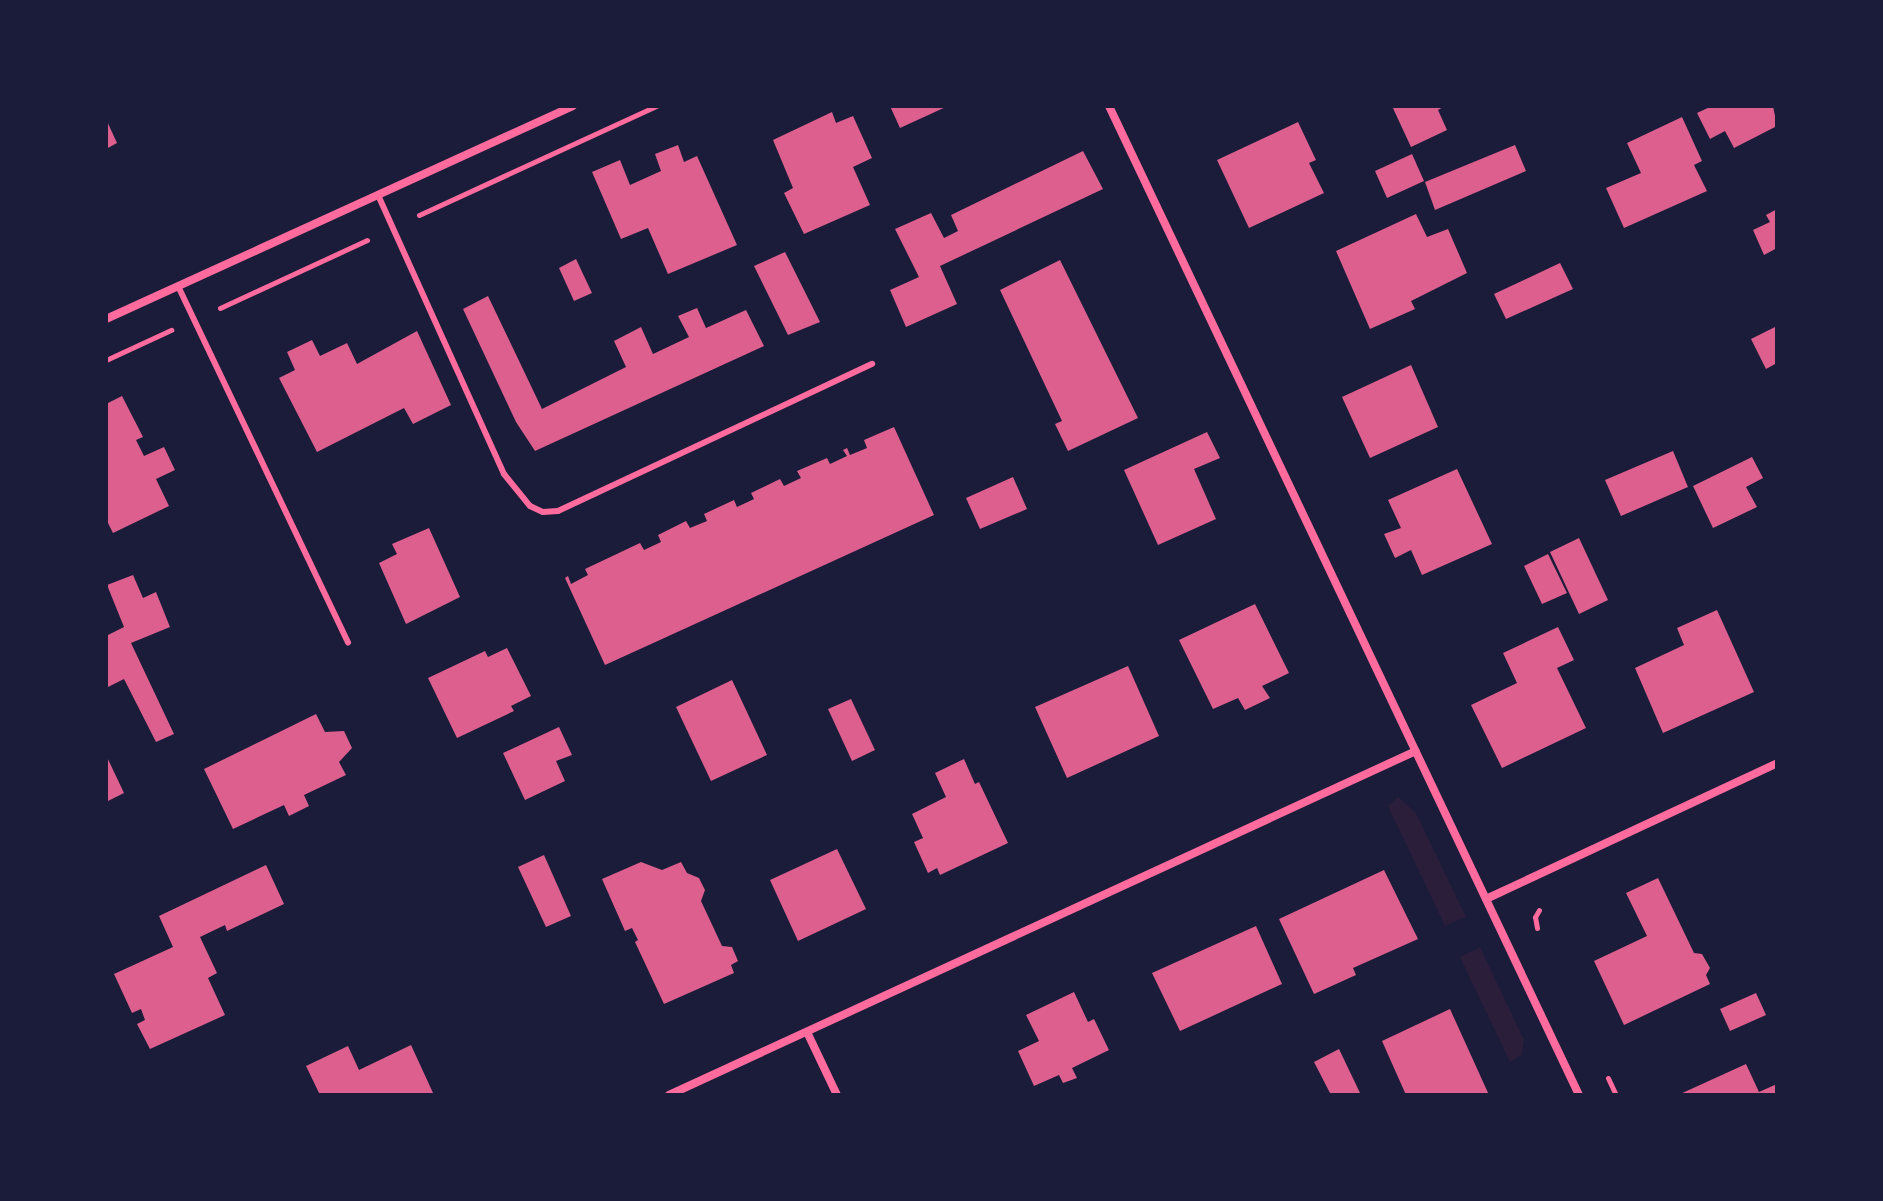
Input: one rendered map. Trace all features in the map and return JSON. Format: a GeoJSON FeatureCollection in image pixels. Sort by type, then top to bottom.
{"type":"FeatureCollection","features":[{"type":"Feature","properties":{"kind":"street"},"geometry":{"type":"LineString","coordinates":[[106,319],[573,106]]}},
{"type":"Feature","properties":{"kind":"street"},"geometry":{"type":"LineString","coordinates":[[1109,106],[1579,1095]]}},
{"type":"Feature","properties":{"kind":"street"},"geometry":{"type":"LineString","coordinates":[[669,1095],[1416,751]]}},
{"type":"Feature","properties":{"kind":"street"},"geometry":{"type":"LineString","coordinates":[[1486,899],[1777,763]]}},
{"type":"Feature","properties":{"kind":"street"},"geometry":{"type":"LineString","coordinates":[[807,1032],[837,1095]]}},
{"type":"Feature","properties":{"kind":"lane"},"geometry":{"type":"LineString","coordinates":[[378,195],[504,474],[530,506],[543,512],[558,511],[872,364]]}},
{"type":"Feature","properties":{"kind":"lane"},"geometry":{"type":"LineString","coordinates":[[178,286],[348,642]]}},
{"type":"Feature","properties":{"kind":"path"},"geometry":{"type":"LineString","coordinates":[[1539,910],[1535,924],[1542,938]]}},
{"type":"Feature","properties":{"kind":"path"},"geometry":{"type":"LineString","coordinates":[[1603,1066],[1616,1095]]}},
{"type":"Feature","properties":{"kind":"shaded area"},"geometry":{"type":"Polygon","coordinates":[[[1398,797],[1416,813],[1466,917],[1445,926],[1388,806],[1398,797]]]}},
{"type":"Feature","properties":{"kind":"shaded area"},"geometry":{"type":"Polygon","coordinates":[[[1480,947],[1524,1040],[1522,1055],[1510,1062],[1460,957],[1480,947]]]}},
{"type":"Feature","properties":{"kind":"building"},"geometry":{"type":"Polygon","coordinates":[[[890,106],[948,106],[900,128],[890,106]]]}},
{"type":"Feature","properties":{"kind":"building"},"geometry":{"type":"Polygon","coordinates":[[[1392,106],[1445,106],[1438,110],[1447,130],[1411,147],[1392,106]]]}},
{"type":"Feature","properties":{"kind":"building"},"geometry":{"type":"Polygon","coordinates":[[[1712,106],[1773,106],[1777,126],[1734,148],[1725,131],[1710,139],[1697,113],[1712,106]]]}},
{"type":"Feature","properties":{"kind":"building"},"geometry":{"type":"Polygon","coordinates":[[[832,112],[836,123],[853,116],[872,158],[853,167],[870,205],[804,234],[784,193],[793,188],[773,140],[832,112]]]}},
{"type":"Feature","properties":{"kind":"building"},"geometry":{"type":"Polygon","coordinates":[[[1682,117],[1702,161],[1694,165],[1707,191],[1624,228],[1606,188],[1641,173],[1627,143],[1682,117]]]}},
{"type":"Feature","properties":{"kind":"building"},"geometry":{"type":"Polygon","coordinates":[[[106,119],[117,143],[106,149],[106,119]]]}},
{"type":"Feature","properties":{"kind":"building"},"geometry":{"type":"Polygon","coordinates":[[[1298,122],[1316,160],[1309,163],[1324,193],[1249,228],[1217,160],[1298,122]]]}},
{"type":"Feature","properties":{"kind":"building"},"geometry":{"type":"Polygon","coordinates":[[[678,145],[684,162],[697,156],[737,245],[668,274],[648,228],[621,239],[592,172],[620,160],[630,185],[661,171],[655,154],[678,145]]]}},
{"type":"Feature","properties":{"kind":"building"},"geometry":{"type":"Polygon","coordinates":[[[1515,145],[1526,171],[1435,210],[1425,182],[1515,145]]]}},
{"type":"Feature","properties":{"kind":"building"},"geometry":{"type":"Polygon","coordinates":[[[1083,151],[1103,189],[940,266],[957,304],[906,327],[890,290],[919,277],[895,229],[931,213],[944,238],[958,231],[951,215],[1083,151]]]}},
{"type":"Feature","properties":{"kind":"building"},"geometry":{"type":"Polygon","coordinates":[[[1412,154],[1424,181],[1387,198],[1375,171],[1412,154]]]}},
{"type":"Feature","properties":{"kind":"building"},"geometry":{"type":"Polygon","coordinates":[[[1777,209],[1777,248],[1764,255],[1753,230],[1770,222],[1766,215],[1777,209]]]}},
{"type":"Feature","properties":{"kind":"building"},"geometry":{"type":"Polygon","coordinates":[[[1416,214],[1427,237],[1448,229],[1467,273],[1411,301],[1415,309],[1370,329],[1336,251],[1416,214]]]}},
{"type":"Feature","properties":{"kind":"building"},"geometry":{"type":"Polygon","coordinates":[[[785,252],[820,322],[788,335],[754,266],[785,252]]]}},
{"type":"Feature","properties":{"kind":"building"},"geometry":{"type":"Polygon","coordinates":[[[576,259],[592,293],[574,301],[559,268],[576,259]]]}},
{"type":"Feature","properties":{"kind":"building"},"geometry":{"type":"Polygon","coordinates":[[[1060,260],[1138,418],[1068,451],[1055,424],[1062,421],[1000,290],[1060,260]]]}},
{"type":"Feature","properties":{"kind":"building"},"geometry":{"type":"Polygon","coordinates":[[[1560,263],[1573,289],[1506,319],[1494,294],[1560,263]]]}},
{"type":"Feature","properties":{"kind":"building"},"geometry":{"type":"Polygon","coordinates":[[[488,296],[542,409],[626,367],[614,341],[641,327],[653,354],[689,337],[678,316],[697,308],[706,328],[746,310],[764,346],[535,451],[516,422],[463,309],[488,296]]]}},
{"type":"Feature","properties":{"kind":"building"},"geometry":{"type":"Polygon","coordinates":[[[1777,326],[1777,363],[1766,369],[1751,339],[1777,326]]]}},
{"type":"Feature","properties":{"kind":"building"},"geometry":{"type":"Polygon","coordinates":[[[417,331],[451,405],[413,424],[404,408],[317,452],[279,378],[295,370],[287,352],[312,340],[320,356],[347,343],[357,364],[417,331]]]}},
{"type":"Feature","properties":{"kind":"building"},"geometry":{"type":"Polygon","coordinates":[[[1411,365],[1438,427],[1370,458],[1342,397],[1411,365]]]}},
{"type":"Feature","properties":{"kind":"building"},"geometry":{"type":"Polygon","coordinates":[[[122,396],[143,437],[136,440],[144,456],[164,447],[175,470],[156,479],[169,506],[113,533],[106,519],[106,404],[122,396]]]}},
{"type":"Feature","properties":{"kind":"building"},"geometry":{"type":"Polygon","coordinates":[[[894,427],[934,515],[605,665],[565,578],[568,576],[571,584],[588,575],[585,569],[640,543],[644,550],[661,542],[658,535],[686,521],[690,528],[707,521],[704,514],[734,500],[737,507],[754,499],[751,493],[780,479],[784,486],[801,478],[797,471],[827,458],[830,464],[847,456],[843,450],[847,448],[850,455],[867,448],[864,440],[894,427]]]}},
{"type":"Feature","properties":{"kind":"building"},"geometry":{"type":"Polygon","coordinates":[[[1207,432],[1220,458],[1194,469],[1216,519],[1158,545],[1124,470],[1207,432]]]}},
{"type":"Feature","properties":{"kind":"building"},"geometry":{"type":"Polygon","coordinates":[[[1673,451],[1688,487],[1621,516],[1605,480],[1673,451]]]}},
{"type":"Feature","properties":{"kind":"building"},"geometry":{"type":"Polygon","coordinates":[[[1752,457],[1763,478],[1746,487],[1757,507],[1713,528],[1693,486],[1752,457]]]}},
{"type":"Feature","properties":{"kind":"building"},"geometry":{"type":"Polygon","coordinates":[[[1457,469],[1492,544],[1422,575],[1411,550],[1395,558],[1384,534],[1401,528],[1388,500],[1457,469]]]}},
{"type":"Feature","properties":{"kind":"building"},"geometry":{"type":"Polygon","coordinates":[[[1013,477],[1027,509],[980,529],[966,498],[1013,477]]]}},
{"type":"Feature","properties":{"kind":"building"},"geometry":{"type":"Polygon","coordinates":[[[429,528],[460,597],[406,624],[379,563],[397,554],[392,544],[429,528]]]}},
{"type":"Feature","properties":{"kind":"building"},"geometry":{"type":"Polygon","coordinates":[[[1579,538],[1608,600],[1579,614],[1550,552],[1579,538]]]}},
{"type":"Feature","properties":{"kind":"building"},"geometry":{"type":"Polygon","coordinates":[[[1548,554],[1567,593],[1542,604],[1524,566],[1548,554]]]}},
{"type":"Feature","properties":{"kind":"building"},"geometry":{"type":"Polygon","coordinates":[[[133,575],[143,598],[156,592],[170,627],[131,643],[174,734],[156,742],[124,679],[106,688],[106,636],[124,627],[107,585],[133,575]]]}},
{"type":"Feature","properties":{"kind":"building"},"geometry":{"type":"Polygon","coordinates":[[[1255,604],[1289,673],[1262,686],[1270,698],[1245,710],[1238,698],[1213,709],[1179,640],[1255,604]]]}},
{"type":"Feature","properties":{"kind":"building"},"geometry":{"type":"Polygon","coordinates":[[[1717,610],[1754,692],[1663,733],[1635,668],[1684,645],[1677,628],[1717,610]]]}},
{"type":"Feature","properties":{"kind":"building"},"geometry":{"type":"Polygon","coordinates":[[[1558,627],[1574,660],[1557,668],[1586,728],[1502,768],[1471,705],[1517,683],[1503,653],[1558,627]]]}},
{"type":"Feature","properties":{"kind":"building"},"geometry":{"type":"Polygon","coordinates":[[[507,648],[531,696],[511,706],[514,711],[457,738],[428,678],[485,651],[488,657],[507,648]]]}},
{"type":"Feature","properties":{"kind":"building"},"geometry":{"type":"Polygon","coordinates":[[[1128,666],[1159,736],[1067,778],[1035,707],[1128,666]]]}},
{"type":"Feature","properties":{"kind":"building"},"geometry":{"type":"Polygon","coordinates":[[[732,680],[767,755],[711,781],[676,707],[732,680]]]}},
{"type":"Feature","properties":{"kind":"building"},"geometry":{"type":"Polygon","coordinates":[[[851,699],[875,750],[852,761],[828,709],[851,699]]]}},
{"type":"Feature","properties":{"kind":"building"},"geometry":{"type":"Polygon","coordinates":[[[316,714],[325,732],[344,731],[352,748],[339,762],[346,775],[304,795],[309,806],[289,816],[284,805],[233,829],[204,769],[316,714]]]}},
{"type":"Feature","properties":{"kind":"building"},"geometry":{"type":"Polygon","coordinates":[[[559,727],[572,755],[556,761],[565,781],[525,800],[503,753],[559,727]]]}},
{"type":"Feature","properties":{"kind":"building"},"geometry":{"type":"Polygon","coordinates":[[[106,755],[124,793],[106,802],[106,755]]]}},
{"type":"Feature","properties":{"kind":"building"},"geometry":{"type":"Polygon","coordinates":[[[964,759],[975,784],[979,782],[1008,843],[940,875],[937,868],[928,873],[914,842],[923,838],[912,814],[946,797],[935,773],[964,759]]]}},
{"type":"Feature","properties":{"kind":"building"},"geometry":{"type":"Polygon","coordinates":[[[837,849],[866,909],[798,941],[770,880],[837,849]]]}},
{"type":"Feature","properties":{"kind":"building"},"geometry":{"type":"Polygon","coordinates":[[[544,855],[571,916],[546,927],[518,867],[544,855]]]}},
{"type":"Feature","properties":{"kind":"building"},"geometry":{"type":"Polygon","coordinates":[[[641,862],[662,870],[681,862],[687,873],[699,878],[705,890],[701,901],[722,946],[732,947],[738,961],[731,965],[734,973],[664,1004],[635,942],[638,940],[632,928],[625,931],[602,879],[641,862]]]}},
{"type":"Feature","properties":{"kind":"building"},"geometry":{"type":"Polygon","coordinates":[[[266,865],[284,904],[227,931],[225,925],[200,937],[217,973],[208,978],[225,1015],[150,1049],[137,1024],[145,1020],[141,1009],[132,1013],[114,974],[173,947],[159,916],[266,865]]]}},
{"type":"Feature","properties":{"kind":"building"},"geometry":{"type":"Polygon","coordinates":[[[1384,870],[1418,939],[1353,968],[1356,975],[1314,994],[1279,919],[1384,870]]]}},
{"type":"Feature","properties":{"kind":"building"},"geometry":{"type":"Polygon","coordinates":[[[1658,878],[1694,953],[1702,954],[1710,968],[1706,975],[1710,984],[1624,1025],[1594,961],[1647,936],[1626,893],[1658,878]]]}},
{"type":"Feature","properties":{"kind":"building"},"geometry":{"type":"Polygon","coordinates":[[[1256,926],[1282,984],[1180,1031],[1152,973],[1256,926]]]}},
{"type":"Feature","properties":{"kind":"building"},"geometry":{"type":"Polygon","coordinates":[[[1074,992],[1088,1022],[1094,1019],[1109,1050],[1072,1068],[1077,1078],[1063,1083],[1059,1075],[1034,1086],[1018,1051],[1039,1041],[1026,1015],[1074,992]]]}},
{"type":"Feature","properties":{"kind":"building"},"geometry":{"type":"Polygon","coordinates":[[[1756,993],[1766,1015],[1730,1031],[1720,1009],[1756,993]]]}},
{"type":"Feature","properties":{"kind":"building"},"geometry":{"type":"Polygon","coordinates":[[[1450,1009],[1489,1095],[1406,1095],[1382,1041],[1450,1009]]]}},
{"type":"Feature","properties":{"kind":"building"},"geometry":{"type":"Polygon","coordinates":[[[411,1045],[434,1095],[320,1095],[306,1066],[348,1046],[359,1070],[411,1045]]]}},
{"type":"Feature","properties":{"kind":"building"},"geometry":{"type":"Polygon","coordinates":[[[1339,1049],[1361,1095],[1331,1095],[1314,1062],[1339,1049]]]}},
{"type":"Feature","properties":{"kind":"building"},"geometry":{"type":"Polygon","coordinates":[[[1746,1064],[1759,1092],[1777,1084],[1777,1095],[1678,1095],[1746,1064]]]}}]}
